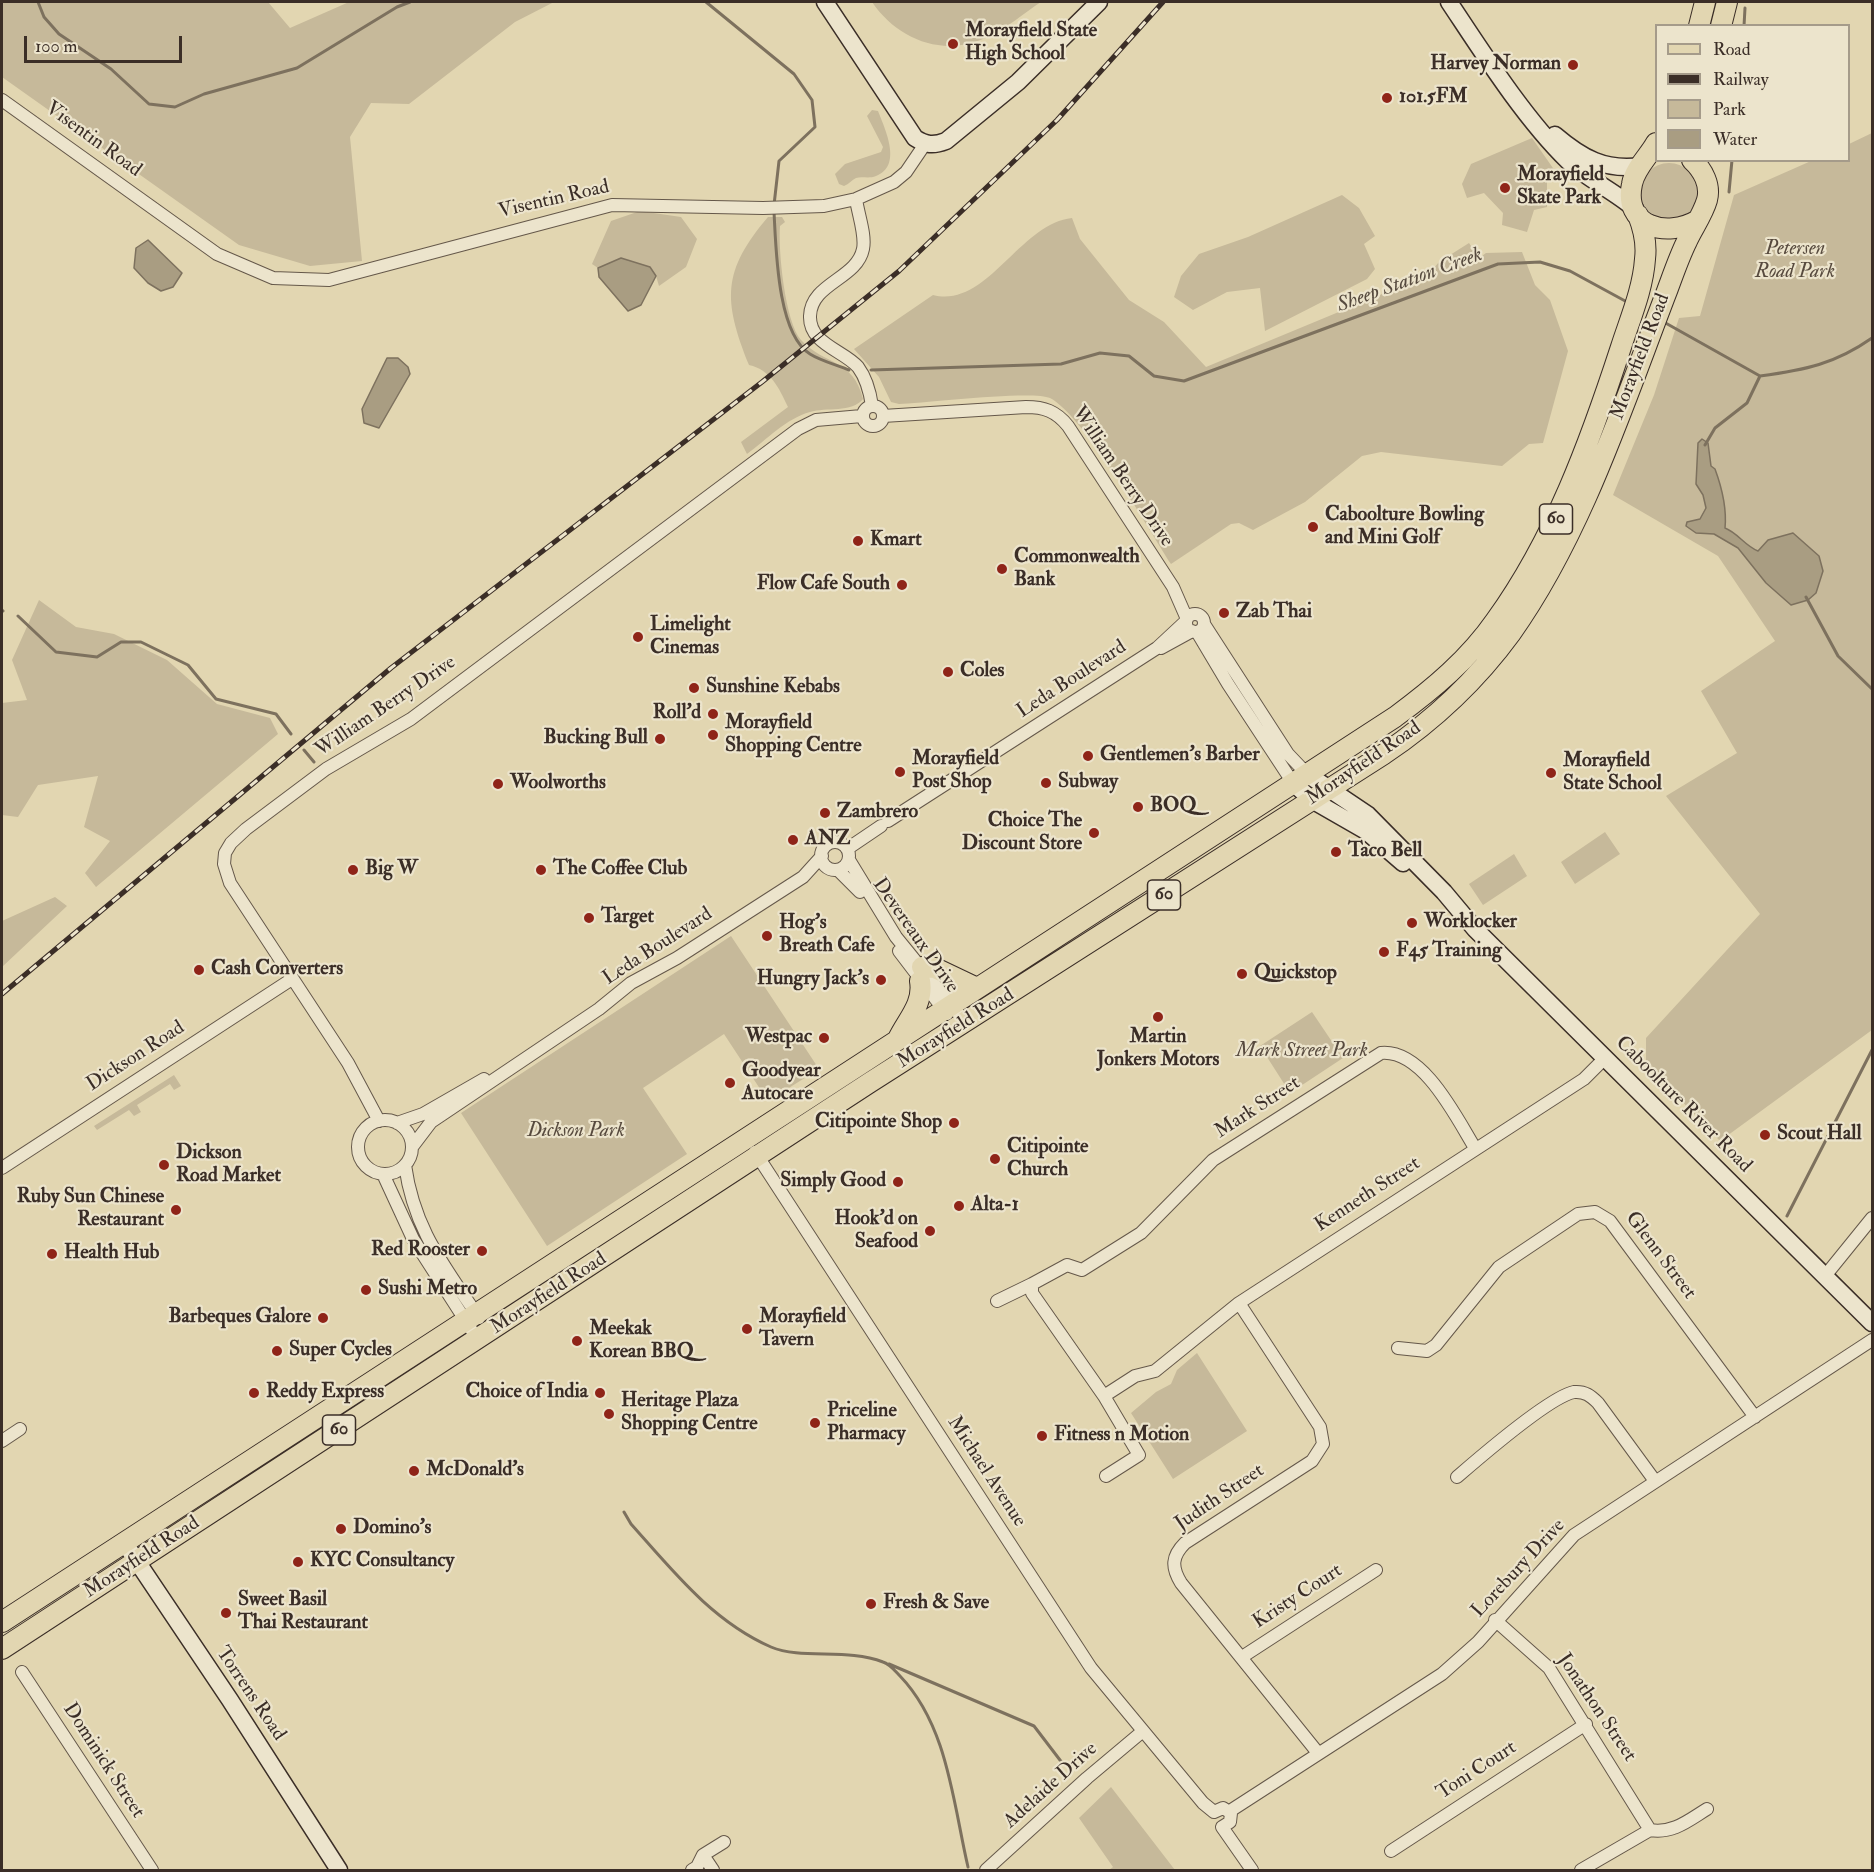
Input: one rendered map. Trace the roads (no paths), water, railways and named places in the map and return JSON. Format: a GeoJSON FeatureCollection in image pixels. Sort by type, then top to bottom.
{"type":"FeatureCollection","features":[{"type":"Feature","properties":{"kind":"main road"},"geometry":{"type":"LineString","coordinates":[[825,2],[915,138],[925,144],[935,145],[946,141],[1018,82],[1098,2]]}},
{"type":"Feature","properties":{"kind":"main road"},"geometry":{"type":"LineString","coordinates":[[1449,2],[1519,101],[1559,152],[1575,167],[1606,187],[1648,224],[1667,231],[1687,226],[1698,220]]}},
{"type":"Feature","properties":{"kind":"main road"},"geometry":{"type":"LineString","coordinates":[[1461,2],[1533,110],[1556,136],[1580,155],[1604,166],[1623,168],[1647,161]]}},
{"type":"Feature","properties":{"kind":"main road"},"geometry":{"type":"LineString","coordinates":[[1700,24],[1705,2]]}},
{"type":"Feature","properties":{"kind":"main road"},"geometry":{"type":"LineString","coordinates":[[1721,24],[1727,2]]}},
{"type":"Feature","properties":{"kind":"main road","name":"60"},"geometry":{"type":"LineString","coordinates":[[1636,212],[1632,183],[1655,145]]}},
{"type":"Feature","properties":{"kind":"main road","name":"60"},"geometry":{"type":"LineString","coordinates":[[1695,162],[1707,183],[1708,192],[1698,220]]}},
{"type":"Feature","properties":{"kind":"main road","name":"Morayfield Road"},"geometry":{"type":"LineString","coordinates":[[2,1622],[1300,778],[1424,695],[1465,658],[1496,621],[1540,550],[1571,484],[1599,412],[1641,282],[1646,249],[1644,230],[1636,212]]}},
{"type":"Feature","properties":{"kind":"main road","name":"Morayfield Road"},"geometry":{"type":"LineString","coordinates":[[2,1650],[758,1156],[1403,741],[1431,719],[1475,677],[1511,632],[1540,587],[1587,492],[1666,292],[1698,220]]}},
{"type":"Feature","properties":{"kind":"main road","name":"Caboolture River Road"},"geometry":{"type":"LineString","coordinates":[[1300,778],[1329,789],[1368,815],[1444,892],[1463,917],[1872,1323]]}},
{"type":"Feature","properties":{"kind":"main road","name":"Caboolture River Road"},"geometry":{"type":"LineString","coordinates":[[1300,778],[1312,800],[1366,831],[1438,899],[1463,917]]}},
{"type":"Feature","properties":{"kind":"main road"},"geometry":{"type":"LineString","coordinates":[[898,1039],[910,1015],[920,1002],[921,974],[935,968],[977,988]]}},
{"type":"Feature","properties":{"kind":"main road","name":"Torrens Road"},"geometry":{"type":"LineString","coordinates":[[124,1542],[230,1700],[339,1870]]}},
{"type":"Feature","properties":{"kind":"street","name":"Visentin Road"},"geometry":{"type":"LineString","coordinates":[[2,100],[217,254],[273,279],[329,280],[612,205],[763,208],[824,206],[856,199],[894,182],[906,172],[925,144]]}},
{"type":"Feature","properties":{"kind":"street"},"geometry":{"type":"LineString","coordinates":[[856,199],[862,252],[854,264],[817,296],[811,307],[810,320],[818,338],[859,369],[869,388],[872,406]]}},
{"type":"Feature","properties":{"kind":"street"},"geometry":{"type":"LineString","coordinates":[[872,406],[879,408],[883,416],[879,424],[873,427],[864,423],[862,416],[864,410],[872,406]]}},
{"type":"Feature","properties":{"kind":"street","name":"William Berry Drive"},"geometry":{"type":"LineString","coordinates":[[883,416],[1026,407],[1043,408],[1054,412],[1068,426],[1173,587],[1228,684],[1300,778]]}},
{"type":"Feature","properties":{"kind":"street","name":"William Berry Drive"},"geometry":{"type":"LineString","coordinates":[[379,1121],[352,1071],[227,877],[224,858],[236,838],[326,769],[428,706],[798,429],[816,420],[862,416]]}},
{"type":"Feature","properties":{"kind":"street","name":"Leda Boulevard"},"geometry":{"type":"LineString","coordinates":[[848,854],[885,824],[1156,648],[1164,647],[1194,624]]}},
{"type":"Feature","properties":{"kind":"street"},"geometry":{"type":"LineString","coordinates":[[832,843],[840,843],[848,854],[844,867],[833,869],[822,856],[824,848],[832,843]]}},
{"type":"Feature","properties":{"kind":"street","name":"Devereaux Drive"},"geometry":{"type":"LineString","coordinates":[[848,854],[896,937],[921,974]]}},
{"type":"Feature","properties":{"kind":"street","name":"Leda Boulevard"},"geometry":{"type":"LineString","coordinates":[[412,1147],[431,1122],[599,1009],[631,983],[677,958],[803,877],[822,856]]}},
{"type":"Feature","properties":{"kind":"street","name":"Leda Boulevard"},"geometry":{"type":"LineString","coordinates":[[803,877],[833,869]]}},
{"type":"Feature","properties":{"kind":"street","name":"Devereaux Drive"},"geometry":{"type":"LineString","coordinates":[[833,869],[854,884],[962,1026]]}},
{"type":"Feature","properties":{"kind":"street","name":"Dickson Road"},"geometry":{"type":"LineString","coordinates":[[2,1168],[292,979]]}},
{"type":"Feature","properties":{"kind":"street","name":"Mark Street"},"geometry":{"type":"LineString","coordinates":[[1032,1284],[1067,1265],[1082,1270],[1141,1233],[1213,1160],[1381,1053],[1392,1052],[1405,1058],[1426,1076],[1475,1148]]}},
{"type":"Feature","properties":{"kind":"street","name":"Kenneth Street"},"geometry":{"type":"LineString","coordinates":[[1104,1396],[1135,1376],[1155,1371],[1239,1303],[1584,1079],[1605,1058]]}},
{"type":"Feature","properties":{"kind":"street","name":"Leda Boulevard"},"geometry":{"type":"LineString","coordinates":[[397,1123],[423,1114],[466,1088],[505,1071]]}},
{"type":"Feature","properties":{"kind":"street"},"geometry":{"type":"LineString","coordinates":[[405,1165],[391,1173],[383,1174],[367,1167],[359,1152],[358,1144],[365,1129],[379,1121],[397,1123],[408,1133],[412,1147],[405,1165],[411,1201],[420,1226],[483,1337]]}},
{"type":"Feature","properties":{"kind":"street","name":"Michael Avenue"},"geometry":{"type":"LineString","coordinates":[[746,1138],[1091,1668],[1203,1803],[1214,1812]]}},
{"type":"Feature","properties":{"kind":"street"},"geometry":{"type":"LineString","coordinates":[[383,1174],[413,1239],[470,1316]]}},
{"type":"Feature","properties":{"kind":"street","name":"Glenn Street"},"geometry":{"type":"LineString","coordinates":[[1398,1348],[1427,1351],[1436,1345],[1499,1267],[1578,1214],[1595,1212],[1610,1221],[1755,1417]]}},
{"type":"Feature","properties":{"kind":"street"},"geometry":{"type":"LineString","coordinates":[[1825,1276],[1872,1218]]}},
{"type":"Feature","properties":{"kind":"street"},"geometry":{"type":"LineString","coordinates":[[997,1301],[1032,1284],[1032,1293],[1104,1396],[1139,1455],[1106,1476]]}},
{"type":"Feature","properties":{"kind":"street","name":"Judith Street"},"geometry":{"type":"LineString","coordinates":[[1239,1303],[1320,1427],[1323,1444],[1312,1461],[1185,1543],[1175,1556],[1173,1565],[1176,1575],[1318,1753]]}},
{"type":"Feature","properties":{"kind":"street","name":"Lorebury Drive"},"geometry":{"type":"LineString","coordinates":[[1230,1811],[1442,1674],[1478,1642],[1495,1620],[1574,1534],[1872,1340]]}},
{"type":"Feature","properties":{"kind":"street"},"geometry":{"type":"LineString","coordinates":[[1457,1477],[1496,1443],[1562,1397],[1581,1392],[1591,1395],[1598,1403],[1655,1481]]}},
{"type":"Feature","properties":{"kind":"street"},"geometry":{"type":"LineString","coordinates":[[2,1441],[20,1429]]}},
{"type":"Feature","properties":{"kind":"street","name":"Kristy Court"},"geometry":{"type":"LineString","coordinates":[[1242,1657],[1376,1570]]}},
{"type":"Feature","properties":{"kind":"street","name":"Jonathon Street"},"geometry":{"type":"LineString","coordinates":[[1495,1620],[1549,1668],[1650,1830]]}},
{"type":"Feature","properties":{"kind":"street","name":"Dominick Street"},"geometry":{"type":"LineString","coordinates":[[22,1672],[152,1870]]}},
{"type":"Feature","properties":{"kind":"street","name":"Toni Court"},"geometry":{"type":"LineString","coordinates":[[1391,1851],[1586,1724]]}},
{"type":"Feature","properties":{"kind":"street","name":"Adelaide Drive"},"geometry":{"type":"LineString","coordinates":[[986,1870],[1087,1778],[1143,1731]]}},
{"type":"Feature","properties":{"kind":"street"},"geometry":{"type":"LineString","coordinates":[[1222,1827],[1231,1820],[1230,1811],[1223,1808],[1214,1812],[1214,1821],[1222,1827],[1252,1870]]}},
{"type":"Feature","properties":{"kind":"street"},"geometry":{"type":"LineString","coordinates":[[1581,1870],[1650,1830],[1660,1832],[1676,1828],[1707,1809]]}},
{"type":"Feature","properties":{"kind":"street"},"geometry":{"type":"LineString","coordinates":[[692,1870],[697,1867],[703,1855],[724,1842]]}},
{"type":"Feature","properties":{"kind":"street"},"geometry":{"type":"LineString","coordinates":[[703,1855],[713,1870]]}},
{"type":"Feature","properties":{"kind":"water"},"geometry":{"type":"Polygon","coordinates":[[[148,240],[182,273],[173,287],[161,291],[148,283],[134,268],[136,248],[148,240]]]}},
{"type":"Feature","properties":{"kind":"water"},"geometry":{"type":"Polygon","coordinates":[[[621,258],[650,267],[656,276],[641,305],[628,311],[599,277],[598,268],[621,258]]]}},
{"type":"Feature","properties":{"kind":"water"},"geometry":{"type":"Polygon","coordinates":[[[387,358],[398,358],[408,367],[410,374],[379,428],[364,423],[362,409],[387,358]]]}},
{"type":"Feature","properties":{"kind":"water"},"geometry":{"type":"Polygon","coordinates":[[[1702,439],[1708,443],[1711,466],[1715,469],[1722,490],[1725,505],[1725,528],[1758,551],[1768,540],[1793,533],[1819,556],[1823,571],[1816,593],[1808,600],[1791,605],[1766,583],[1738,548],[1714,534],[1696,533],[1686,526],[1687,522],[1700,519],[1706,508],[1703,495],[1696,484],[1698,443],[1702,439]]]}},
{"type":"Feature","properties":{"kind":"waterway","name":"Sheep Station Creek"},"geometry":{"type":"LineString","coordinates":[[38,2],[44,17],[59,34],[111,69],[149,104],[175,107],[204,94],[297,68],[397,7],[410,2]]}},
{"type":"Feature","properties":{"kind":"waterway","name":"Sheep Station Creek"},"geometry":{"type":"LineString","coordinates":[[706,2],[794,74],[812,100],[815,127],[779,161],[774,205]]}},
{"type":"Feature","properties":{"kind":"waterway"},"geometry":{"type":"LineString","coordinates":[[1744,24],[1745,8]]}},
{"type":"Feature","properties":{"kind":"waterway"},"geometry":{"type":"LineString","coordinates":[[1729,192],[1732,162]]}},
{"type":"Feature","properties":{"kind":"waterway","name":"Sheep Station Creek"},"geometry":{"type":"LineString","coordinates":[[774,212],[780,289],[791,328],[799,344],[810,354],[849,370]]}},
{"type":"Feature","properties":{"kind":"waterway","name":"Sheep Station Creek"},"geometry":{"type":"LineString","coordinates":[[871,370],[1061,364],[1100,353],[1129,356],[1154,376],[1184,381],[1498,264],[1540,262],[1570,271],[1627,302]]}},
{"type":"Feature","properties":{"kind":"waterway","name":"Sheep Station Creek"},"geometry":{"type":"LineString","coordinates":[[1662,321],[1760,376],[1747,403],[1715,428],[1705,445]]}},
{"type":"Feature","properties":{"kind":"waterway"},"geometry":{"type":"LineString","coordinates":[[1760,376],[1791,371],[1832,360],[1872,338]]}},
{"type":"Feature","properties":{"kind":"waterway","name":"Sheep Station Creek"},"geometry":{"type":"LineString","coordinates":[[1806,597],[1838,656],[1872,689]]}},
{"type":"Feature","properties":{"kind":"waterway"},"geometry":{"type":"LineString","coordinates":[[18,616],[56,652],[97,657],[121,642],[141,642],[188,665],[216,699],[276,714],[291,734]]}},
{"type":"Feature","properties":{"kind":"waterway"},"geometry":{"type":"LineString","coordinates":[[304,750],[314,762]]}},
{"type":"Feature","properties":{"kind":"waterway"},"geometry":{"type":"LineString","coordinates":[[1787,1216],[1872,1050]]}},
{"type":"Feature","properties":{"kind":"waterway"},"geometry":{"type":"LineString","coordinates":[[624,1512],[631,1524],[695,1593],[712,1609],[750,1636],[783,1651],[869,1658],[886,1663],[900,1676],[916,1696],[939,1742],[953,1792],[968,1867]]}},
{"type":"Feature","properties":{"kind":"waterway"},"geometry":{"type":"LineString","coordinates":[[889,1664],[1034,1726],[1063,1764]]}},
{"type":"Feature","properties":{"kind":"railway"},"geometry":{"type":"LineString","coordinates":[[2,994],[391,668],[762,382],[899,271],[1057,120],[1163,2]]}},
{"type":"Feature","properties":{"kind":"place","name":"Morayfield State High School"},"geometry":{"type":"Point","coordinates":[953,44]}},
{"type":"Feature","properties":{"kind":"place","name":"Harvey Norman"},"geometry":{"type":"Point","coordinates":[1573,65]}},
{"type":"Feature","properties":{"kind":"place","name":"101.5FM"},"geometry":{"type":"Point","coordinates":[1387,98]}},
{"type":"Feature","properties":{"kind":"place","name":"Morayfield Skate Park"},"geometry":{"type":"Point","coordinates":[1505,188]}},
{"type":"Feature","properties":{"kind":"place","name":"Caboolture Bowling and Mini Golf"},"geometry":{"type":"Point","coordinates":[1313,527]}},
{"type":"Feature","properties":{"kind":"place","name":"Kmart"},"geometry":{"type":"Point","coordinates":[858,541]}},
{"type":"Feature","properties":{"kind":"place","name":"Commonwealth Bank"},"geometry":{"type":"Point","coordinates":[1002,569]}},
{"type":"Feature","properties":{"kind":"place","name":"Flow Cafe South"},"geometry":{"type":"Point","coordinates":[902,585]}},
{"type":"Feature","properties":{"kind":"place","name":"Zab Thai"},"geometry":{"type":"Point","coordinates":[1224,613]}},
{"type":"Feature","properties":{"kind":"place","name":"Limelight Cinemas"},"geometry":{"type":"Point","coordinates":[638,637]}},
{"type":"Feature","properties":{"kind":"place","name":"Coles"},"geometry":{"type":"Point","coordinates":[948,672]}},
{"type":"Feature","properties":{"kind":"place","name":"Sunshine Kebabs"},"geometry":{"type":"Point","coordinates":[694,688]}},
{"type":"Feature","properties":{"kind":"place","name":"Roll'd"},"geometry":{"type":"Point","coordinates":[713,714]}},
{"type":"Feature","properties":{"kind":"place","name":"Morayfield Shopping Centre"},"geometry":{"type":"Point","coordinates":[713,735]}},
{"type":"Feature","properties":{"kind":"place","name":"Bucking Bull"},"geometry":{"type":"Point","coordinates":[660,739]}},
{"type":"Feature","properties":{"kind":"place","name":"Gentlemen's Barber"},"geometry":{"type":"Point","coordinates":[1088,756]}},
{"type":"Feature","properties":{"kind":"place","name":"Morayfield Post Shop"},"geometry":{"type":"Point","coordinates":[900,772]}},
{"type":"Feature","properties":{"kind":"place","name":"Morayfield State School"},"geometry":{"type":"Point","coordinates":[1551,773]}},
{"type":"Feature","properties":{"kind":"place","name":"Subway"},"geometry":{"type":"Point","coordinates":[1046,783]}},
{"type":"Feature","properties":{"kind":"place","name":"Woolworths"},"geometry":{"type":"Point","coordinates":[498,784]}},
{"type":"Feature","properties":{"kind":"place","name":"BOQ"},"geometry":{"type":"Point","coordinates":[1138,807]}},
{"type":"Feature","properties":{"kind":"place","name":"Zambrero"},"geometry":{"type":"Point","coordinates":[825,813]}},
{"type":"Feature","properties":{"kind":"place","name":"Choice The Discount Store"},"geometry":{"type":"Point","coordinates":[1094,833]}},
{"type":"Feature","properties":{"kind":"place","name":"ANZ"},"geometry":{"type":"Point","coordinates":[793,840]}},
{"type":"Feature","properties":{"kind":"place","name":"Taco Bell"},"geometry":{"type":"Point","coordinates":[1336,852]}},
{"type":"Feature","properties":{"kind":"place","name":"Big W"},"geometry":{"type":"Point","coordinates":[353,870]}},
{"type":"Feature","properties":{"kind":"place","name":"The Coffee Club"},"geometry":{"type":"Point","coordinates":[541,870]}},
{"type":"Feature","properties":{"kind":"place","name":"Target"},"geometry":{"type":"Point","coordinates":[589,918]}},
{"type":"Feature","properties":{"kind":"place","name":"Worklocker"},"geometry":{"type":"Point","coordinates":[1412,923]}},
{"type":"Feature","properties":{"kind":"place","name":"Hog's Breath Cafe"},"geometry":{"type":"Point","coordinates":[767,936]}},
{"type":"Feature","properties":{"kind":"place","name":"F45 Training"},"geometry":{"type":"Point","coordinates":[1384,952]}},
{"type":"Feature","properties":{"kind":"place","name":"Cash Converters"},"geometry":{"type":"Point","coordinates":[199,970]}},
{"type":"Feature","properties":{"kind":"place","name":"Quickstop"},"geometry":{"type":"Point","coordinates":[1242,974]}},
{"type":"Feature","properties":{"kind":"place","name":"Hungry Jack's"},"geometry":{"type":"Point","coordinates":[881,980]}},
{"type":"Feature","properties":{"kind":"place","name":"Martin Jonkers Motors"},"geometry":{"type":"Point","coordinates":[1158,1017]}},
{"type":"Feature","properties":{"kind":"place","name":"Westpac"},"geometry":{"type":"Point","coordinates":[824,1038]}},
{"type":"Feature","properties":{"kind":"place","name":"Goodyear Autocare"},"geometry":{"type":"Point","coordinates":[730,1083]}},
{"type":"Feature","properties":{"kind":"place","name":"Citipointe Shop"},"geometry":{"type":"Point","coordinates":[954,1123]}},
{"type":"Feature","properties":{"kind":"place","name":"Scout Hall"},"geometry":{"type":"Point","coordinates":[1765,1135]}},
{"type":"Feature","properties":{"kind":"place","name":"Citipointe Church"},"geometry":{"type":"Point","coordinates":[995,1159]}},
{"type":"Feature","properties":{"kind":"place","name":"Dickson Road Market"},"geometry":{"type":"Point","coordinates":[164,1165]}},
{"type":"Feature","properties":{"kind":"place","name":"Simply Good"},"geometry":{"type":"Point","coordinates":[898,1182]}},
{"type":"Feature","properties":{"kind":"place","name":"Alta-1"},"geometry":{"type":"Point","coordinates":[959,1206]}},
{"type":"Feature","properties":{"kind":"place","name":"Ruby Sun Chinese Restaurant"},"geometry":{"type":"Point","coordinates":[176,1210]}},
{"type":"Feature","properties":{"kind":"place","name":"Hook'd on Seafood"},"geometry":{"type":"Point","coordinates":[930,1231]}},
{"type":"Feature","properties":{"kind":"place","name":"Red Rooster"},"geometry":{"type":"Point","coordinates":[482,1251]}},
{"type":"Feature","properties":{"kind":"place","name":"Health Hub"},"geometry":{"type":"Point","coordinates":[52,1254]}},
{"type":"Feature","properties":{"kind":"place","name":"Sushi Metro"},"geometry":{"type":"Point","coordinates":[366,1290]}},
{"type":"Feature","properties":{"kind":"place","name":"Barbeques Galore"},"geometry":{"type":"Point","coordinates":[323,1318]}},
{"type":"Feature","properties":{"kind":"place","name":"Morayfield Tavern"},"geometry":{"type":"Point","coordinates":[747,1329]}},
{"type":"Feature","properties":{"kind":"place","name":"Meekak Korean BBQ"},"geometry":{"type":"Point","coordinates":[577,1341]}},
{"type":"Feature","properties":{"kind":"place","name":"Super Cycles"},"geometry":{"type":"Point","coordinates":[277,1351]}},
{"type":"Feature","properties":{"kind":"place","name":"Reddy Express"},"geometry":{"type":"Point","coordinates":[254,1393]}},
{"type":"Feature","properties":{"kind":"place","name":"Choice of India"},"geometry":{"type":"Point","coordinates":[600,1393]}},
{"type":"Feature","properties":{"kind":"place","name":"Heritage Plaza Shopping Centre"},"geometry":{"type":"Point","coordinates":[609,1414]}},
{"type":"Feature","properties":{"kind":"place","name":"Priceline Pharmacy"},"geometry":{"type":"Point","coordinates":[815,1423]}},
{"type":"Feature","properties":{"kind":"place","name":"Fitness n Motion"},"geometry":{"type":"Point","coordinates":[1042,1436]}},
{"type":"Feature","properties":{"kind":"place","name":"McDonald's"},"geometry":{"type":"Point","coordinates":[414,1471]}},
{"type":"Feature","properties":{"kind":"place","name":"Domino's"},"geometry":{"type":"Point","coordinates":[341,1529]}},
{"type":"Feature","properties":{"kind":"place","name":"KYC Consultancy"},"geometry":{"type":"Point","coordinates":[298,1562]}},
{"type":"Feature","properties":{"kind":"place","name":"Fresh & Save"},"geometry":{"type":"Point","coordinates":[871,1604]}},
{"type":"Feature","properties":{"kind":"place","name":"Sweet Basil Thai Restaurant"},"geometry":{"type":"Point","coordinates":[226,1613]}},
{"type":"Feature","properties":{"kind":"park label","name":"Petersen Road Park"},"geometry":{"type":"Point","coordinates":[1795,262]}},
{"type":"Feature","properties":{"kind":"park label","name":"Mark Street Park"},"geometry":{"type":"Point","coordinates":[1302,1052]}},
{"type":"Feature","properties":{"kind":"park label","name":"Dickson Park"},"geometry":{"type":"Point","coordinates":[576,1132]}}]}
